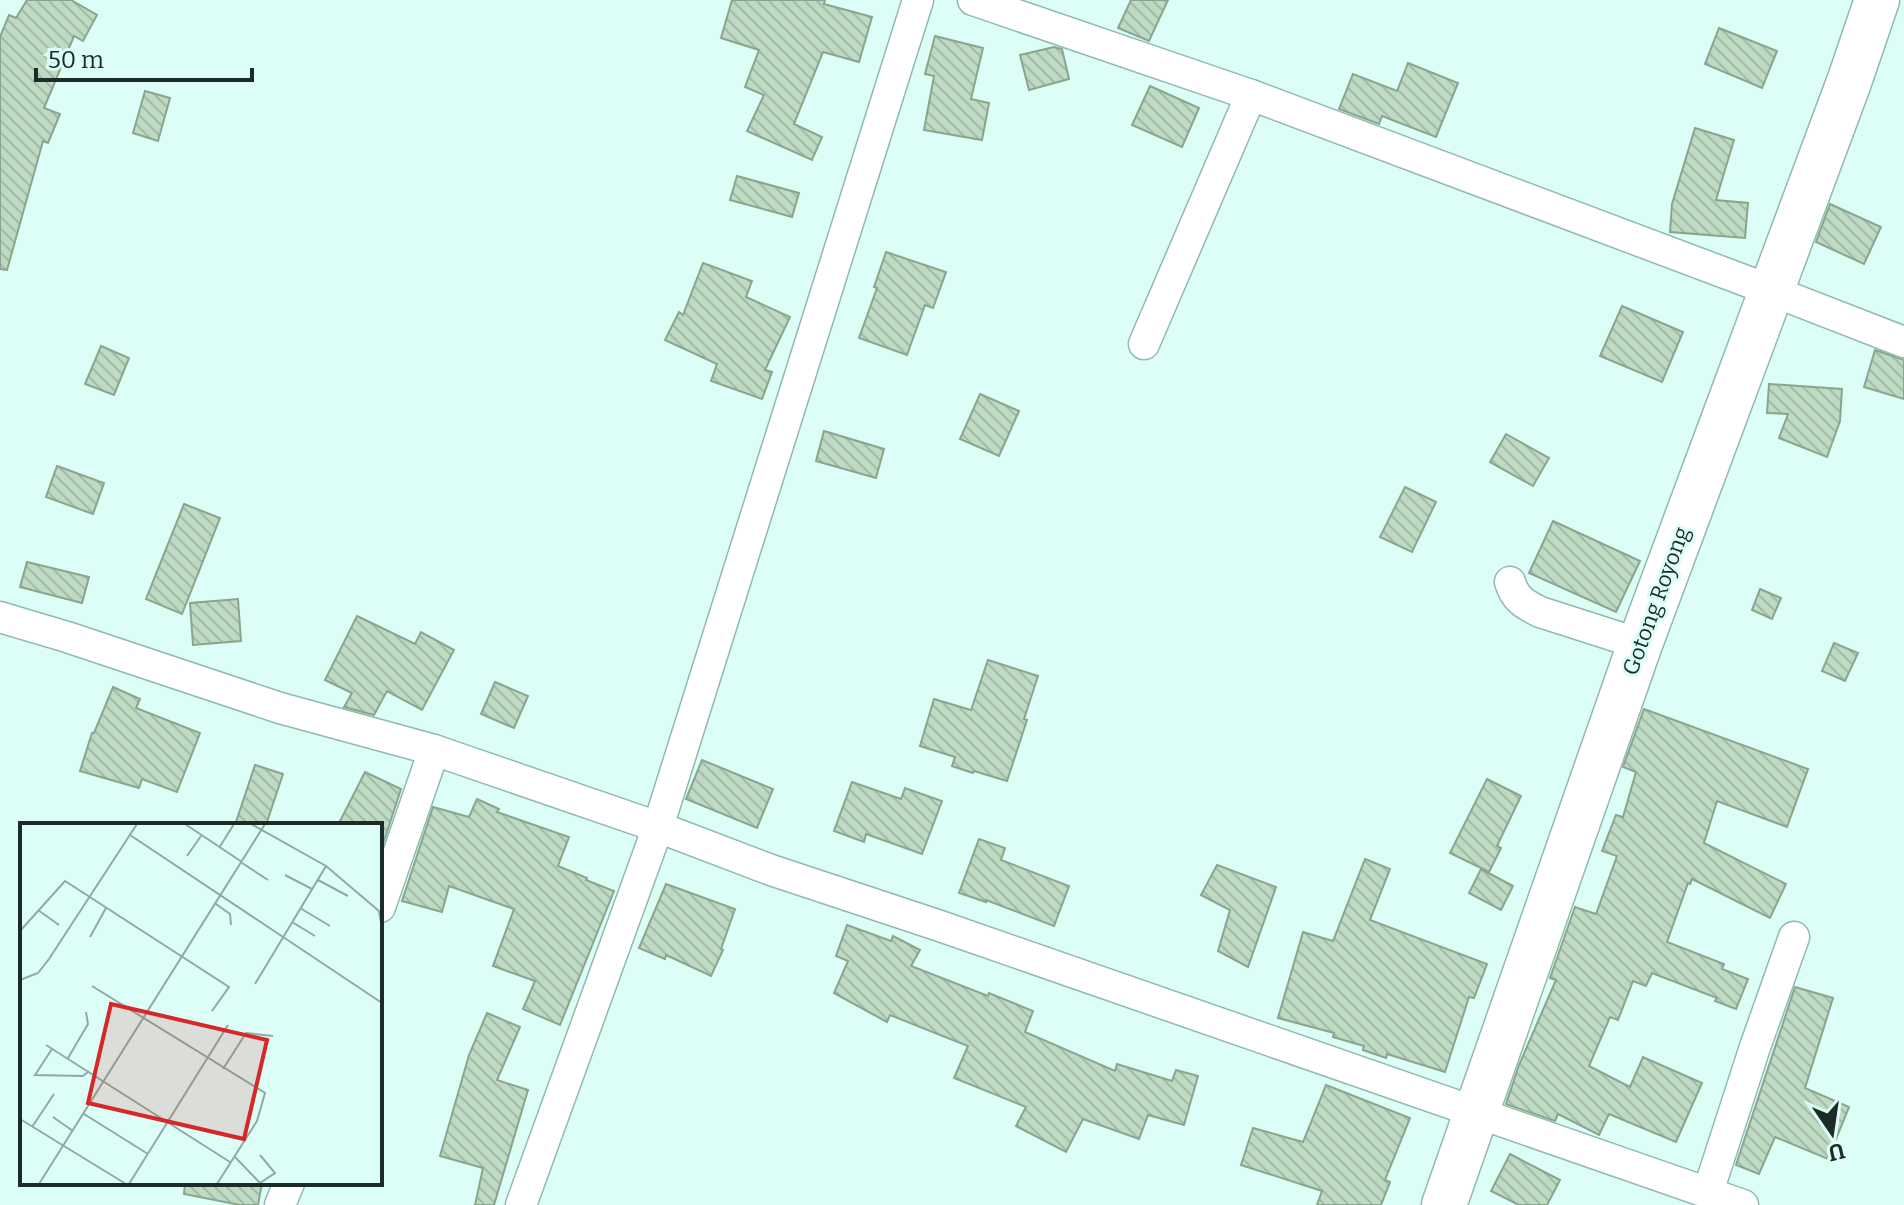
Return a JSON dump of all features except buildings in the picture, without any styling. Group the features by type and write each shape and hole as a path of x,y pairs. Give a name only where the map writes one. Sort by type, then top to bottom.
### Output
{"street":[{"path":"521,1205 658,827 918,0"},
{"path":"973,0 1251,95 1904,342"},
{"name":"Gotong Royong","path":"1444,1205 1640,644 1877,0"},
{"path":"1144,344 1251,95"},
{"path":"1510,582 1517,599 1540,612 1640,644"},
{"path":"0,617 280,708 434,750 658,827 771,870 1743,1205"},
{"path":"382,901 434,750"},
{"path":"1708,1192 1794,937"},
{"path":"280,1205 288,1185"}]}
